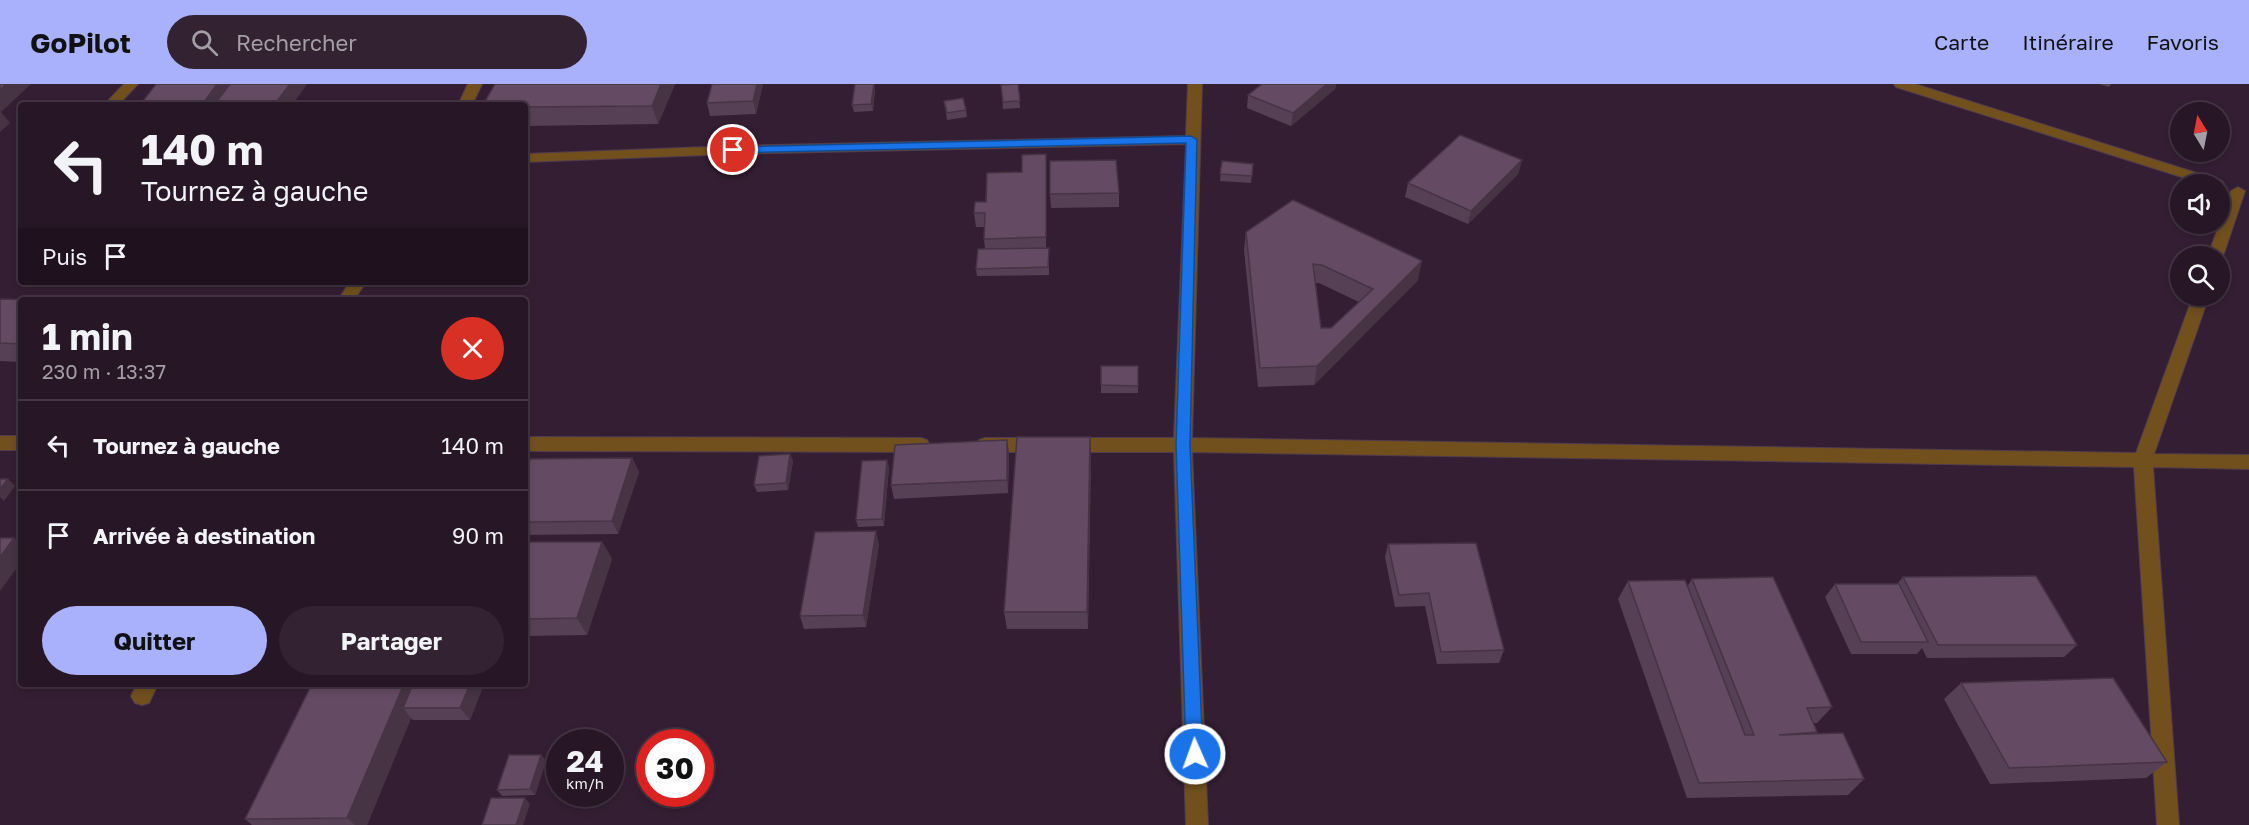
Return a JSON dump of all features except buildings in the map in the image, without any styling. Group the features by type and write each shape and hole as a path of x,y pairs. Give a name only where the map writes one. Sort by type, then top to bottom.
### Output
{"street":[{"path":"114,102 131,84"},
{"path":"466,102 475,84"},
{"path":"1195,84 1191,140 1183,445 1197,825"},
{"path":"1901,84 2184,174"},
{"path":"528,158 733,150 1191,140"},
{"path":"2219,246 2243,193"},
{"path":"2168,825 2143,460 2197,306"},
{"path":"0,443 18,444"},
{"path":"528,444 944,445"},
{"path":"968,445 1183,445 2249,462"}],"route":[{"path":"733,150 1191,140 1183,445 1195,754"}]}
